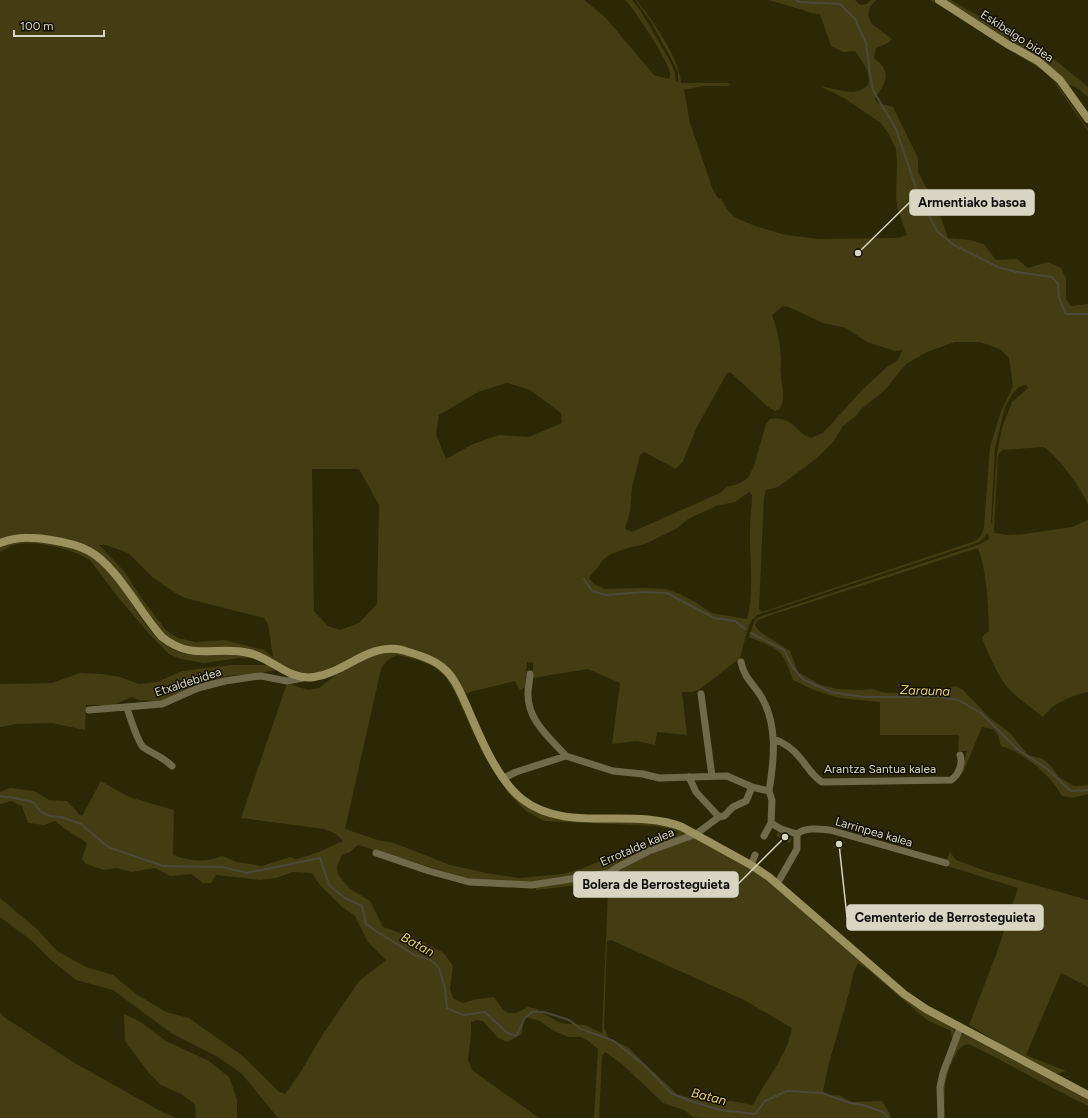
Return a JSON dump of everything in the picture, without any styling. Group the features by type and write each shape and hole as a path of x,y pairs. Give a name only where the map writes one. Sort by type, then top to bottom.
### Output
{"street":[{"name":"Eskibelgo bidea","path":"939,0 1007,44 1038,61 1060,80 1088,119"},
{"path":"0,543 14,538 29,537 60,542 89,551 103,561 111,570 156,631 169,643 180,648 191,651 227,650 248,652 257,655 288,673 304,678 330,673 367,654 382,649 402,650 434,662 446,670 458,686 485,748 504,778 522,799 540,810 552,814 577,817 654,819 672,823 696,834 751,865 777,884 904,994 926,1009 1088,1096"},
{"path":"741,662 742,670 762,699 770,719 774,739 770,791 772,800 771,823 764,836"},
{"path":"530,674 528,693 529,702 535,720 566,756 613,771 643,774 658,778 727,776 752,786 770,791"},
{"name":"Etxaldebidea","path":"89,710 162,704 198,688 225,681 261,676 287,681 304,678"},
{"path":"701,694 712,776"},
{"path":"127,707 142,746 166,760 172,766"},
{"name":"Arantza Santua kalea","path":"774,739 784,742 801,758 816,778 822,782 951,780 956,777 962,760 960,755"},
{"path":"504,778 516,772 566,756"},
{"path":"689,777 696,792 719,817"},
{"name":"Errotalde kalea","path":"376,853 429,871 469,882 532,885 609,873 649,851 696,834 719,817 724,816 733,807 746,801 752,786"},
{"path":"771,823 782,829 797,834 797,849 777,884"},
{"name":"Larrinpea kalea","path":"797,834 802,830 830,830 946,863"},
{"path":"751,865 755,855"},
{"path":"942,1118 940,1087 943,1074 960,1028"}],"shaded area":[{"path":"0,0 584,0 605,17 654,75 669,79 670,73 668,67 658,47 630,5 625,0 632,0 640,10 669,59 675,72 676,81 678,82 678,72 675,66 651,22 636,0 657,28 671,52 680,74 681,83 731,84 728,86 703,86 684,90 690,123 713,190 734,217 755,226 786,235 819,239 898,238 907,235 897,207 896,149 888,133 881,123 844,98 820,86 851,92 863,89 866,87 869,79 866,69 855,51 843,52 831,46 820,14 810,13 768,0 855,0 860,5 867,4 871,0 876,0 870,7 868,16 872,24 892,39 888,43 876,48 874,58 884,68 886,77 885,82 875,99 878,103 893,107 918,158 918,172 926,187 933,194 948,238 970,240 984,244 996,260 1017,259 1028,268 1048,262 1061,268 1066,278 1066,299 1071,306 1088,304 1088,505 1069,473 1049,451 1043,447 1002,450 998,455 994,529 995,533 1009,535 1024,534 1072,527 1088,520 1088,692 1063,700 1052,707 1043,717 1007,687 993,663 982,637 989,631 989,621 985,578 978,548 774,614 758,620 755,625 759,631 790,651 798,672 821,685 837,689 872,689 886,693 940,692 954,686 962,689 990,718 1010,733 1028,755 1043,759 1050,765 1059,777 1074,786 1088,785 1088,794 1072,798 1062,796 1051,780 1028,759 1010,749 1001,746 998,735 993,729 982,727 963,773 961,772 967,751 958,751 959,735 880,735 880,702 839,698 814,690 793,680 786,661 778,651 749,637 754,622 759,617 978,545 989,539 988,533 980,542 757,615 751,621 740,658 700,689 693,692 682,692 687,735 657,732 655,745 637,741 612,744 620,683 588,669 533,678 533,663 527,662 525,687 520,690 515,681 465,694 448,667 435,658 389,646 328,670 311,674 298,673 267,657 187,648 163,634 118,573 65,539 28,533 15,535 0,540","holes":["783,306 789,307 823,323 846,328 867,342 895,351 903,350 897,361 887,367 863,389 823,433 811,438 800,432 789,422 778,419 770,419 766,424 754,466 748,478 738,484 727,487 720,493 632,532 625,529 630,511 632,487 640,455 644,452 676,469 683,461 697,427 727,373 730,372 767,406 775,411 779,410 783,400 781,364 777,333 772,315","955,342 980,342 1000,349 1009,358 1013,386 1001,411 990,447 984,527 981,536 975,541 762,612 759,609 764,497 766,490 778,487 816,459 834,441 843,426 884,391 906,364 927,352","507,383 530,390 561,413 562,423 529,437 499,435 473,444 446,459 436,434 439,415 478,392","1026,385 1028,388 1012,402 1002,428 997,453 992,524 995,448 1005,407 1013,393 1019,387","312,469 359,469 379,505 377,604 359,623 340,630 328,626 314,611","749,492 752,495 750,529 751,597 747,619 711,613 697,603 680,594 666,589 605,589 594,584 589,578 604,559 611,554 645,544 676,529 688,519 716,506 735,502","99,545 106,545 128,553 152,577 185,598 264,618 268,624 273,657 264,650 224,640 196,642 178,638 166,630 140,596 125,572"]},
{"path":"930,0 934,0 1040,66 1057,84 1088,131 1054,82 1044,71"},
{"path":"940,0 951,0 1017,39 1048,54 1088,87 1088,97 1076,87 1068,85"},
{"path":"38,540 77,548 88,553 100,562 121,587 149,628 160,640 172,649 196,655 231,653 256,658 239,658 204,663 181,659 169,654 150,635 117,596 90,560 64,549 32,543 14,545 0,552 0,546 13,541"},
{"path":"391,651 409,654 435,665 447,675 454,685 485,751 533,810 649,821 673,826 688,834 607,871 533,883 469,879 358,845 350,852 342,855 337,866 338,874 349,888 370,901 383,927 412,937 444,953 453,966 450,989 453,998 463,1003 477,999 494,997 503,1010 508,1013 516,1013 528,1007 537,1009 559,1022 585,1025 602,1033 608,891 613,873 637,859 690,838 697,838 756,871 817,922 954,1028 955,1036 938,1097 952,1041 951,1031 927,1020 866,968 858,963 854,971 823,1091 829,1096 839,1095 852,1102 882,1101 891,1118 693,1117 684,1110 663,1103 622,1064 605,1052 602,1056 599,1118 594,1118 598,1049 581,1037 569,1037 552,1030 540,1021 526,1017 523,1022 522,1034 507,1042 498,1038 483,1021 477,1020 471,1022 468,1060 472,1070 539,1118 278,1118 242,1074 218,1057 171,1033 113,990 76,980 51,960 32,941 0,917 0,898 38,930 57,951 86,967 113,975 136,994 166,1012 189,1018 244,1057 278,1091 285,1094 359,981 386,960 368,942 355,916 341,906 320,885 312,873 293,872 276,878 260,880 216,875 211,883 203,883 191,874 170,876 155,868 132,872 116,868 104,870 86,864 82,859 87,843 55,821 44,825 28,823 22,806 11,801 0,804 0,792 10,788 34,791 49,800 67,801 82,816 101,781 129,797 174,810 173,855 185,859 209,860 222,856 237,862 262,866 290,857 297,859 319,852 343,841 336,834 324,829 241,818 287,683 308,690 319,688 342,670 380,653","holes":["398,655 433,666 446,677 482,752 508,793 526,811 544,821 655,826 678,832 676,836 563,874 519,878 450,865 394,843 378,840 345,829 381,669 388,660","611,940 744,1000 792,1028 781,1059 753,1105 731,1101 720,1102 702,1100 678,1095 628,1047 609,1039 604,1028 607,941"]},
{"path":"232,665 271,665 277,670 227,676 193,686 159,702 139,700 132,697 113,705 86,705 85,730 52,723 16,724 0,727 0,684 52,683 80,673 120,677 139,684 157,682 182,671"},
{"path":"779,831 792,839 790,843 776,836"},
{"path":"836,839 845,842 842,850 833,847"},
{"path":"950,852 956,860 986,871 1088,900 1088,987 1061,973 1026,1055 1066,1071 1057,1074 1002,1045 969,1025 997,952 1018,888 944,865"},
{"path":"606,876 604,882 536,890 535,888"},
{"path":"0,1012 4,1017 73,1062 162,1112 177,1118 0,1118"},
{"path":"124,1014 139,1021 166,1041 209,1061 229,1077 237,1099 237,1118 196,1118 195,1104 181,1094 161,1085 149,1073 125,1041"},
{"path":"964,1034 1088,1099 1088,1106 969,1044 964,1045 958,1050 950,1066 945,1085 944,1118 942,1086 960,1035"}],"waterway":[{"path":"796,0 800,2 840,4 855,19 866,43 873,90 896,129 918,194 937,231 954,245 998,267 1016,272 1052,277 1058,284 1059,298 1066,314 1088,314"},
{"name":"Zarauna","path":"584,579 592,591 606,595 643,592 667,593 714,618 735,621 745,629"},
{"name":"Zarauna","path":"751,633 784,650 793,668 804,680 831,692 863,697 939,697 958,700 981,713 1016,748 1047,769 1071,791 1088,790"},
{"name":"Batan","path":"0,796 33,802 41,812 50,816 61,817 81,824 108,847 163,866 223,867 247,873 320,858 329,885 345,898 362,906 366,924 416,956 431,960 439,968 445,988 447,1008 463,1015 485,1012 506,1032 516,1036 525,1018 532,1012 544,1012 569,1020 581,1029 614,1041 644,1065 671,1093 690,1101 721,1110 755,1114 765,1101 787,1091 822,1093 850,1103 863,1105 883,1112 888,1118"}],"place":[{"name":"Armentiako basoa","path":"858,253"},
{"name":"Bolera de Berrosteguieta","path":"785,837"},
{"name":"Cementerio de Berrosteguieta","path":"839,844"}]}
